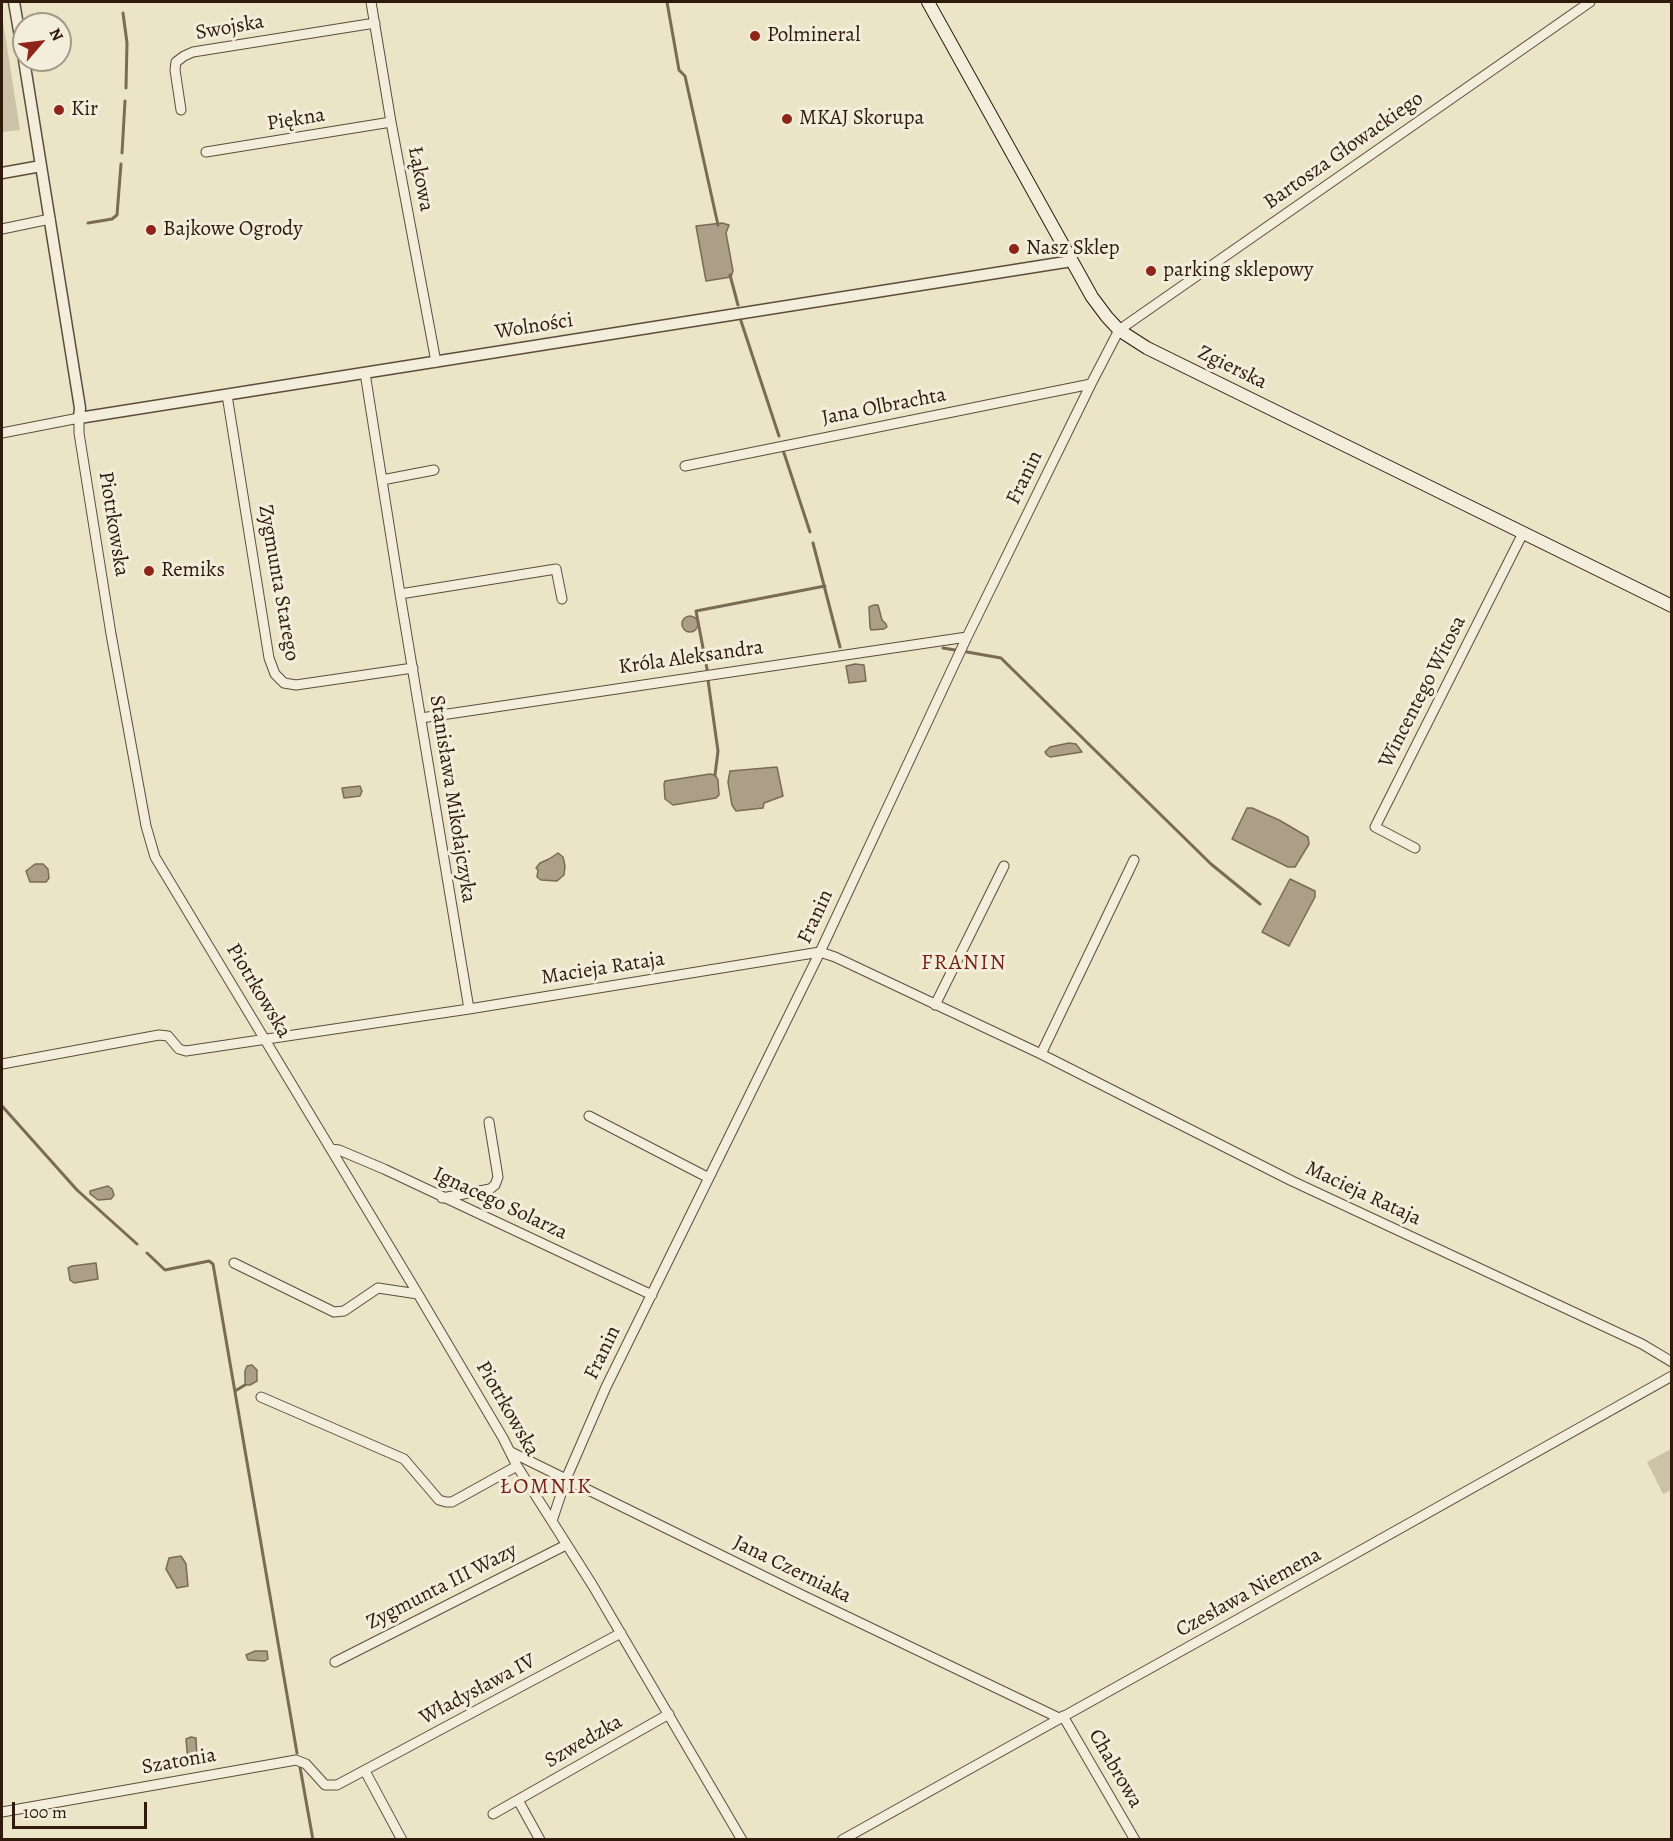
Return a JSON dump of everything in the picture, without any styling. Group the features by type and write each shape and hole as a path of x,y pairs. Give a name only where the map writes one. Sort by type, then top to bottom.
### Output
{"main road":[{"name":"Zgierska","path":"928,2 1097,304 1119,330 1147,348 1671,606"}],"street":[{"name":"Łąkowa","path":"371,2 436,362"},
{"name":"Bartosza Głowackiego","path":"1119,330 1590,2"},
{"name":"Swojska","path":"181,110 175,70 176,62 183,56 193,52 375,22"},
{"name":"Piotrkowska","path":"26,72 80,408 79,433 106,605 152,849 166,876 418,1294 517,1466 621,1633 742,1839"},
{"name":"Piękna","path":"206,152 391,122"},
{"path":"2,172 41,166"},
{"path":"2,229 50,219"},
{"name":"Wolności","path":"2,434 79,418 227,394 1072,261"},
{"name":"Franin","path":"552,1521 566,1479 606,1388 820,952 967,637 1119,330"},
{"name":"Stanisława Mikołajczyka","path":"365,373 469,1009"},
{"name":"Jana Olbrachta","path":"685,466 1091,384"},
{"name":"Zygmunta Starego","path":"227,394 269,658 275,674 284,683 296,685 412,668"},
{"path":"382,480 434,470"},
{"name":"Wincentego Witosa","path":"1415,848 1375,827 1523,533"},
{"path":"400,594 556,568 562,599"},
{"name":"Króla Aleksandra","path":"421,718 967,637"},
{"path":"1041,1054 1134,860"},
{"path":"935,1005 1004,866"},
{"name":"Macieja Rataja","path":"2,1064 159,1035 168,1036 179,1049 186,1051 469,1009 820,952 1041,1054 1292,1181 1642,1344 1671,1362"},
{"path":"590,1116 709,1178"},
{"path":"442,1198 490,1189 495,1185 498,1177 489,1122"},
{"name":"Ignacego Solarza","path":"331,1149 339,1150 384,1169 652,1295"},
{"path":"234,1263 334,1312 344,1311 378,1288 418,1294"},
{"name":"Czesława Niemena","path":"842,1839 1671,1376"},
{"path":"261,1397 404,1459 439,1500 446,1502 452,1502 517,1466"},
{"name":"Jana Czerniaka","path":"511,1452 802,1595 1061,1717"},
{"name":"Zygmunta III Wazy","path":"334,1662 566,1545"},
{"name":"Władysława IV","path":"352,1778 621,1633"},
{"name":"Szwedzka","path":"493,1814 669,1714"},
{"name":"Chabrowa","path":"1061,1717 1134,1839"},
{"name":"Szatonia","path":"2,1812 296,1760 306,1764 325,1785 337,1785 352,1778"},
{"path":"365,1771 402,1839"},
{"path":"518,1800 540,1839"}],"shaded area":[{"path":"2,15 20,130 2,132"},
{"path":"722,223 729,225 726,233 733,271 731,277 706,281 696,226"},
{"path":"878,605 882,620 886,624 887,627 884,629 871,630 869,607"},
{"path":"690,616 698,624 690,632 682,624"},
{"path":"864,665 866,681 849,683 846,666"},
{"path":"1076,744 1082,752 1050,757 1045,752 1050,747"},
{"path":"777,767 783,796 764,803 763,808 736,811 732,805 728,782 730,771"},
{"path":"715,775 718,780 719,795 716,798 673,805 665,799 665,781"},
{"path":"360,786 362,791 360,796 344,798 342,788"},
{"path":"1247,808 1279,820 1308,837 1309,844 1295,867 1288,867 1232,839"},
{"path":"558,853 563,857 564,875 557,881 541,880 537,877 536,868 540,863"},
{"path":"35,864 43,864 48,869 49,878 46,882 30,882 26,871"},
{"path":"1290,879 1315,891 1315,897 1289,946 1262,932"},
{"path":"108,1186 114,1195 111,1199 98,1200 90,1194 90,1191"},
{"path":"96,1263 98,1279 74,1283 70,1280 68,1268"},
{"path":"252,1365 257,1370 257,1381 245,1385 245,1371 247,1366"},
{"path":"1671,1449 1671,1490 1663,1494 1647,1462"},
{"path":"181,1556 186,1564 188,1586 177,1588 166,1569 169,1558"},
{"path":"255,1651 267,1651 268,1659 265,1661 248,1660 246,1655"},
{"path":"196,1738 197,1761 188,1761 186,1739"}],"waterway":[{"path":"667,2 679,70 685,76 718,225"},
{"path":"123,13 127,43 126,88"},
{"path":"122,153 125,101"},
{"path":"88,223 112,219 117,215 121,164"},
{"path":"730,275 738,305"},
{"path":"741,321 779,436"},
{"path":"783,450 810,532"},
{"path":"813,543 840,647"},
{"path":"707,669 696,611 825,586"},
{"path":"943,648 955,650"},
{"path":"967,652 1001,658 1211,864 1260,904"},
{"path":"708,680 718,751 715,775"},
{"path":"2,1106 77,1190 137,1244"},
{"path":"147,1253 165,1270 209,1261 213,1264 297,1753"},
{"path":"235,1391 245,1385"},
{"path":"300,1767 313,1840"}],"place":[{"name":"Polmineral","path":"755,36"},
{"name":"Kir","path":"59,110"},
{"name":"MKAJ Skorupa","path":"787,119"},
{"name":"Bajkowe Ogrody","path":"151,230"},
{"name":"Nasz Sklep","path":"1014,249"},
{"name":"parking sklepowy","path":"1151,271"},
{"name":"Remiks","path":"149,571"}],"district":[{"name":"FRANIN","path":"964,964"},
{"name":"ŁOMNIK","path":"546,1488"}]}
